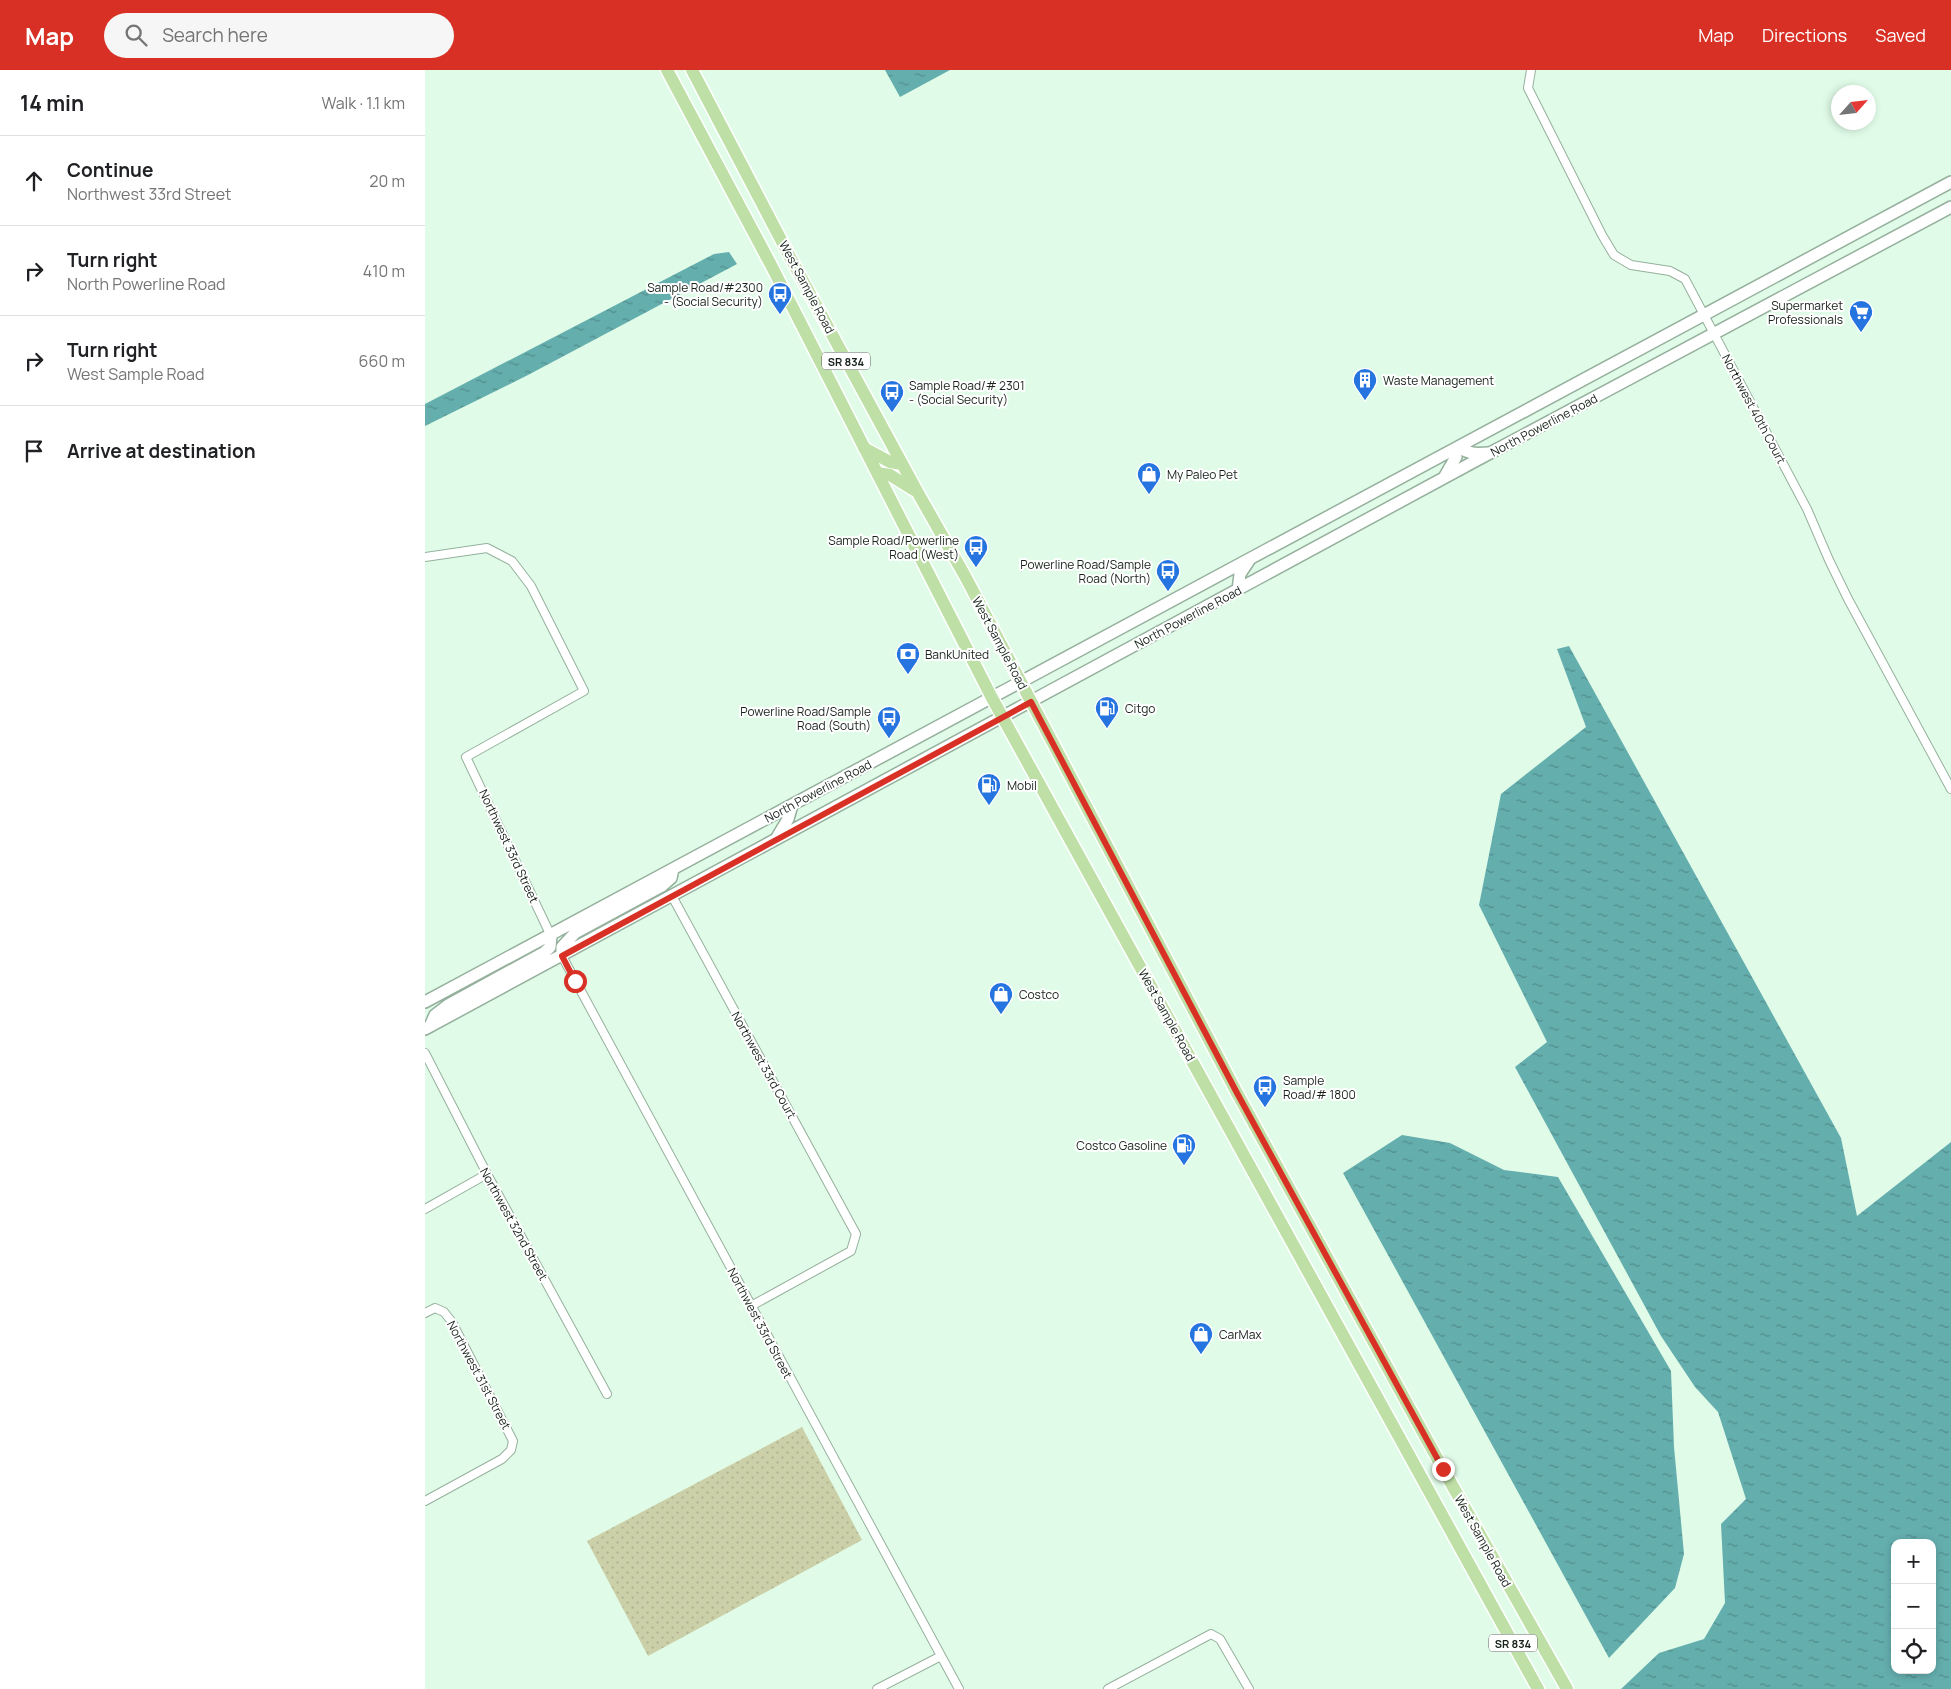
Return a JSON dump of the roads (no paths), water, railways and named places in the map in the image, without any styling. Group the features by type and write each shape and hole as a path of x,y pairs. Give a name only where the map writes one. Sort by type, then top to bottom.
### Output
{"main road":[{"name":"West Sample Road","path":"667,70 771,265 992,698 1538,1689"},
{"name":"West Sample Road","path":"692,70 902,464 965,576 1237,1093 1443,1469 1567,1689"},
{"name":"North Powerline Road","path":"425,1002 551,936 1951,182"},
{"name":"North Powerline Road","path":"428,1028 1491,453 1951,207"},
{"path":"864,448 890,462 902,464"},
{"path":"1443,479 1454,463 1457,448 1472,453 1491,453"},
{"path":"877,473 891,476 918,493"},
{"path":"1238,590 1241,574 1251,558"},
{"path":"776,840 788,819 792,805"},
{"path":"562,956 562,947 575,933 655,891 671,878 673,869"},
{"path":"428,1028 435,1015 444,1008 545,952 550,947 551,936"}],"street":[{"name":"Northwest 40th Court","path":"1531,70 1529,88 1602,235 1614,255 1631,266 1670,271 1685,279 1807,509 1848,598 1951,789"},
{"name":"Northwest 33rd Street","path":"425,558 487,548 513,561 531,586 584,691 466,757 551,936"},
{"name":"Northwest 33rd Court","path":"672,896 856,1234 851,1251 751,1306"},
{"name":"Northwest 33rd Street","path":"562,956 959,1689"},
{"name":"Northwest 32nd Street","path":"425,1054 487,1174 607,1394"},
{"path":"425,1209 487,1174"},
{"name":"Northwest 31st Street","path":"425,1313 435,1308 445,1312 452,1322 513,1440 511,1450 502,1460 425,1501"},
{"path":"1108,1689 1211,1634 1220,1639 1249,1689"},
{"path":"877,1689 941,1656"}],"water":[{"path":"885,70 950,70 900,97"},
{"path":"729,252 737,264 528,375 425,426 425,404 714,254"},
{"path":"1569,646 1841,1138 1857,1216 1951,1142 1951,1689 1621,1689 1659,1653 1704,1639 1725,1603 1721,1524 1746,1499 1718,1412 1695,1387 1661,1336 1515,1067 1547,1042 1479,905 1501,794 1586,727 1557,649"},
{"path":"1402,1135 1450,1143 1504,1170 1558,1177 1671,1371 1674,1447 1684,1554 1675,1588 1609,1658 1343,1173"}],"place":[{"name":"Sample Road/#2300 - (Social Security)","path":"780,315"},
{"name":"Supermarket Professionals","path":"1861,333"},
{"name":"Waste Management","path":"1365,401"},
{"name":"Sample Road/# 2301 - (Social Security)","path":"892,413"},
{"name":"My Paleo Pet","path":"1149,495"},
{"name":"Sample Road/Powerline Road (West)","path":"976,568"},
{"name":"Powerline Road/Sample Road (North)","path":"1168,592"},
{"name":"BankUnited","path":"908,675"},
{"name":"Citgo","path":"1107,729"},
{"name":"Powerline Road/Sample Road (South)","path":"889,739"},
{"name":"Mobil","path":"989,806"},
{"name":"Costco","path":"1001,1015"},
{"name":"Sample Road/# 1800","path":"1265,1108"},
{"name":"Costco Gasoline","path":"1184,1166"},
{"name":"CarMax","path":"1201,1355"}]}
